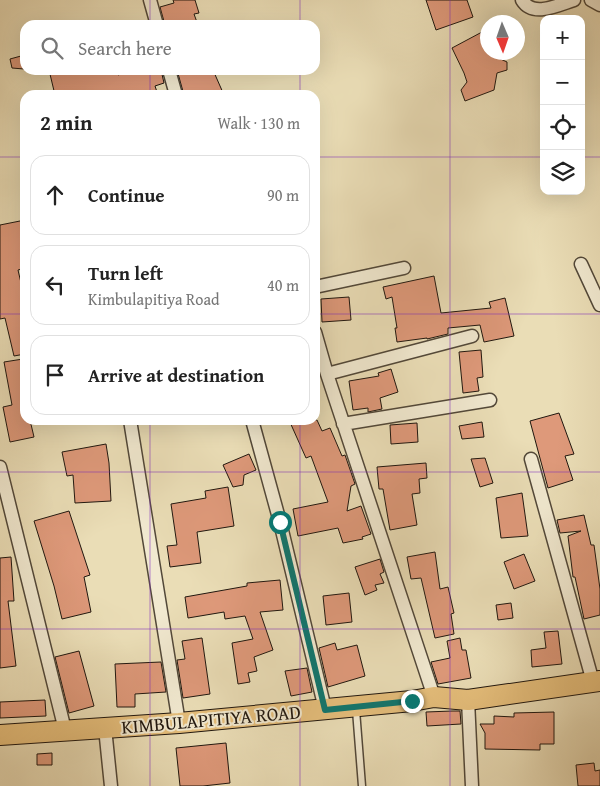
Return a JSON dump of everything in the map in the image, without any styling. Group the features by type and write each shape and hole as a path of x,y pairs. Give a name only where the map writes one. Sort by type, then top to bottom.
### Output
{"main road":[{"name":"KIMBULAPITIYA ROAD","path":"0,735 179,723 325,710 434,697 468,700 596,682"}],"street":[{"path":"150,0 156,20"},
{"path":"522,0 531,9 547,9 574,0"},
{"path":"591,0 600,6"},
{"path":"170,75 175,90"},
{"path":"582,264 600,305"},
{"path":"320,286 404,268"},
{"path":"327,374 472,336"},
{"path":"320,350 434,697"},
{"path":"344,424 490,400"},
{"path":"131,425 179,723"},
{"path":"253,425 280,522 325,710"},
{"path":"531,459 596,682"},
{"path":"0,466 65,730"},
{"path":"468,700 472,786"},
{"path":"105,728 111,786"}],"lane":[{"path":"355,706 362,786"}],"building":[{"path":"173,0 195,0 199,13 194,14 196,20 164,20 160,7 174,3"},
{"path":"426,0 467,0 473,17 436,30"},
{"path":"480,33 480,60 503,60 507,62 507,70 497,73 494,90 465,101 461,90 467,82 452,48"},
{"path":"20,56 20,69 12,68 10,59"},
{"path":"50,75 162,75 164,83 155,86 156,90 54,90"},
{"path":"178,75 215,75 222,90 183,90"},
{"path":"20,221 20,269 18,270 20,279 20,355 14,356 5,318 0,319 0,225"},
{"path":"434,276 441,313 491,308 489,302 505,298 514,336 484,342 480,325 448,328 448,334 427,339 397,342 395,328 397,328 392,297 386,299 383,287"},
{"path":"349,297 351,320 322,322 321,299"},
{"path":"481,350 483,377 477,378 479,391 463,393 459,352"},
{"path":"20,359 20,425 31,425 34,437 10,442 3,407 12,405 4,362"},
{"path":"391,369 398,392 380,398 382,409 368,412 368,408 353,410 349,381 379,376 378,373"},
{"path":"559,413 574,454 565,456 573,480 548,488 530,421"},
{"path":"482,422 484,437 462,439 459,426"},
{"path":"417,423 418,442 391,444 390,425"},
{"path":"291,425 319,425 322,431 330,428 342,456 345,455 355,484 351,486 347,511 361,506 371,534 362,537 363,539 343,543 338,528 298,536 293,509 328,502 311,456 306,458"},
{"path":"106,444 111,501 75,503 73,475 67,476 62,452"},
{"path":"249,454 256,470 244,475 243,485 233,487 223,465"},
{"path":"485,458 493,483 480,487 471,459"},
{"path":"426,463 427,478 419,479 420,493 412,494 417,525 390,530 383,489 379,489 377,467"},
{"path":"228,487 234,526 197,532 201,563 170,567 167,546 177,545 171,504 206,498 205,491"},
{"path":"522,493 528,536 501,538 496,498"},
{"path":"69,511 90,575 84,577 91,612 62,619 34,521"},
{"path":"584,515 591,545 594,545 600,589 600,615 584,619 575,577 573,577 568,536 581,531 560,533 557,520"},
{"path":"435,552 440,589 448,587 454,613 451,614 454,634 435,638 421,578 411,579 407,557"},
{"path":"524,554 535,581 514,589 504,562"},
{"path":"11,557 14,601 8,601 16,666 0,668 0,558"},
{"path":"380,559 384,572 380,574 384,583 375,585 377,590 365,595 355,567"},
{"path":"280,580 283,610 260,612 273,650 254,657 257,671 248,673 250,682 238,684 232,643 253,639 245,616 225,619 224,612 188,618 185,597 247,586 247,583"},
{"path":"349,593 352,622 326,625 323,596"},
{"path":"511,603 513,618 498,620 496,605"},
{"path":"558,631 562,664 532,667 531,650 546,648 544,632"},
{"path":"202,638 210,694 183,698 177,660 185,659 182,641"},
{"path":"460,638 462,650 466,650 471,678 438,684 431,662 450,658 447,641"},
{"path":"335,643 337,650 357,645 365,676 328,687 319,648"},
{"path":"79,651 94,706 69,713 55,657"},
{"path":"161,662 166,692 135,694 135,707 117,707 115,664"},
{"path":"307,668 312,692 291,696 285,671"},
{"path":"45,700 46,716 0,718 0,702"},
{"path":"460,711 461,724 427,726 426,712"},
{"path":"554,712 554,744 540,744 540,750 485,749 485,733 480,724 494,724 494,716 514,717 514,713"},
{"path":"226,743 230,783 180,786 176,748"},
{"path":"52,753 52,765 37,765 37,754"},
{"path":"594,763 595,771 600,770 600,786 578,786 576,765"}],"route":[{"path":"280,522 325,710 412,701"}]}
